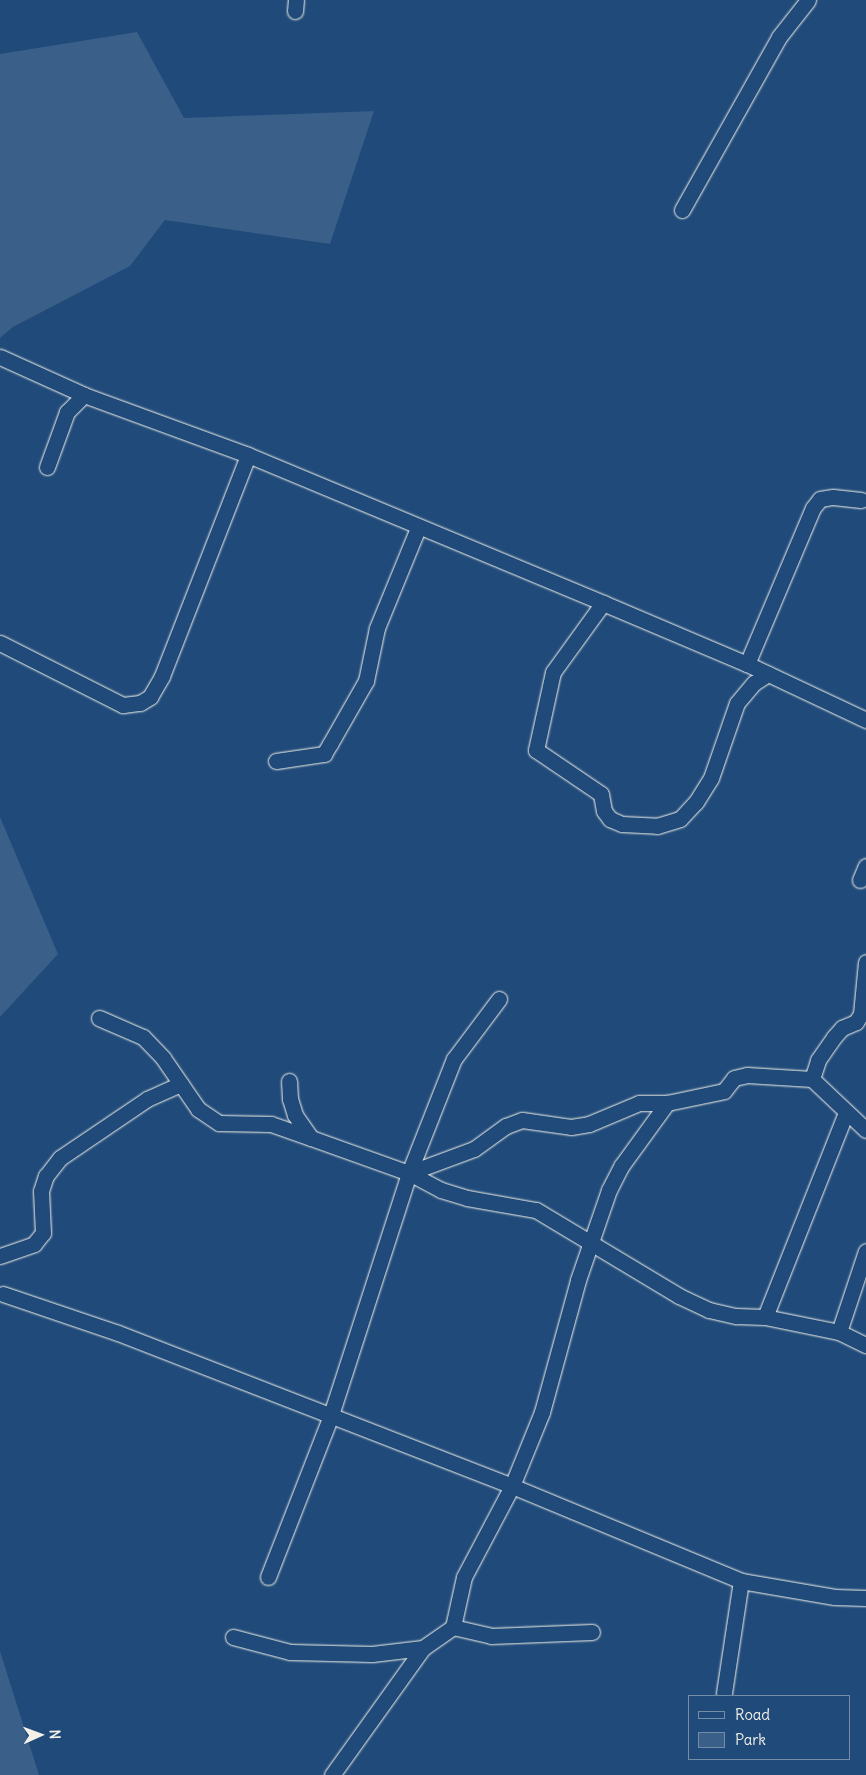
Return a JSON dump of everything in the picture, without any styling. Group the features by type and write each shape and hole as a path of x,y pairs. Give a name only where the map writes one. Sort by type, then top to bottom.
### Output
{"street":[{"path":"682,210 779,37 808,0"},
{"path":"0,357 84,395 248,455 418,528 603,603 747,664 866,720"},
{"path":"47,468 67,412 84,395"},
{"path":"0,643 123,705 140,703 150,697 162,676 248,455"},
{"path":"747,664 813,508 820,499 833,497 862,500"},
{"path":"276,761 324,754 366,681 377,628 418,528"},
{"path":"603,603 553,672 536,750 601,794 604,811 610,818 622,824 657,826 680,819 685,814 711,778 737,704 750,687 768,674"},
{"path":"812,1079 818,1060 830,1043 861,1014 866,962"},
{"path":"268,1577 330,1418 409,1173 454,1059 499,999"},
{"path":"99,1018 143,1037 163,1058 198,1109 219,1124 270,1124 409,1173 441,1190 467,1198 536,1210 679,1296 709,1310 736,1316 765,1316 839,1332 866,1345"},
{"path":"409,1173 474,1149 506,1126 522,1120 571,1126 589,1124 639,1103 667,1103 724,1091 734,1078 747,1075 812,1079 866,1130"},
{"path":"289,1081 290,1099 295,1115 311,1138"},
{"path":"0,1256 34,1244 43,1232 41,1191 46,1176 60,1158 147,1099 181,1084"},
{"path":"332,1775 409,1672 423,1648 453,1627 464,1577 512,1486 542,1412 590,1242 609,1190 622,1165 667,1103"},
{"path":"765,1316 846,1112"},
{"path":"839,1332 866,1251"},
{"path":"3,1294 118,1333 330,1418 512,1486 741,1581 835,1597 866,1598"},
{"path":"724,1693 741,1581"},
{"path":"453,1627 491,1636 592,1632"},
{"path":"233,1637 290,1652 372,1654 423,1648"}],"green space":[{"path":"137,32 184,118 374,111 330,244 165,220 130,266 13,327 0,338 0,54"},
{"path":"0,817 58,954 0,1017"},
{"path":"0,1651 39,1775 0,1775"}]}
